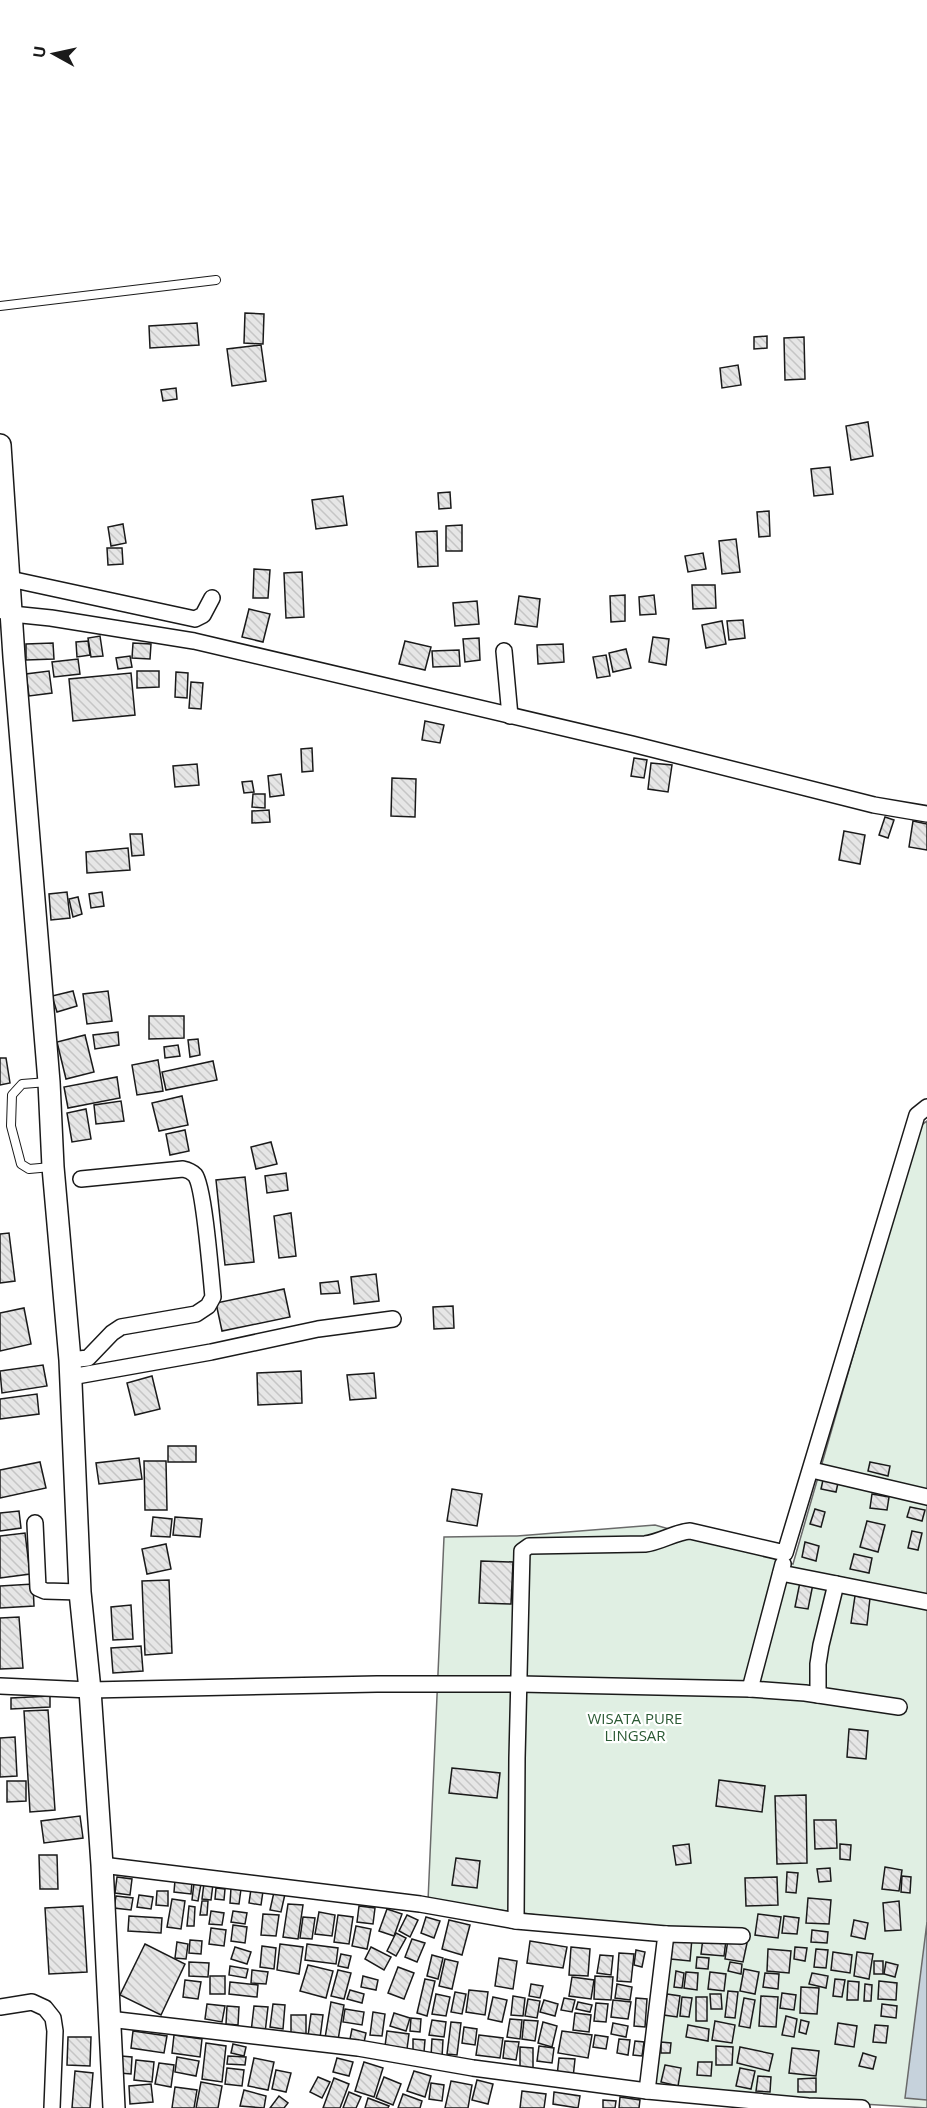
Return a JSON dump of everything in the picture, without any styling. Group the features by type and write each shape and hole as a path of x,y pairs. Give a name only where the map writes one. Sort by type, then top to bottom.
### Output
{"street":[{"path":"0,445 10,579 6,612 49,1082 53,1167 71,1368 80,1592 90,1690 102,1865 114,2108"},
{"path":"10,579 195,619 203,615 212,598"},
{"path":"6,612 194,641 632,744 874,805 927,814"},
{"path":"504,651 510,716"},
{"path":"750,1689 786,1553 916,1115 927,1107"},
{"path":"71,1368 88,1358 121,1327 196,1314 208,1306 213,1297 203,1203 197,1177 189,1170 183,1169 81,1179"},
{"path":"71,1368 211,1352 318,1329 393,1319"},
{"path":"812,1470 927,1497"},
{"path":"34,1523 38,1588 45,1591 80,1592"},
{"path":"516,1922 522,1551 529,1546 645,1544 690,1531 786,1553"},
{"path":"781,1573 927,1602"},
{"path":"818,1695 818,1664 821,1645 836,1584"},
{"path":"0,1686 90,1690 377,1684 520,1684 750,1689 818,1695 899,1707"},
{"path":"102,1865 420,1904 516,1922 666,1934 742,1936"},
{"path":"647,2091 666,1934"},
{"path":"0,2007 32,2002 45,2008 53,2018 55,2031 52,2108"},
{"path":"109,2019 358,2048 474,2068 647,2091 808,2107 862,2108"}],"lane":[{"path":"0,306 216,280"},
{"path":"49,1082 22,1083 17,1088 12,1095 11,1126 21,1164 28,1169 53,1167"},
{"path":"0,1128 11,1126"}],"green space":[{"name":"WISATA PURE LINGSAR","path":"927,1121 927,2108 654,2091 662,1931 428,1901 444,1537 517,1536 655,1525 793,1564 919,1127"}],"shaded area":[{"path":"927,1922 927,2100 905,2098"}],"building":[{"path":"245,313 264,314 263,344 244,343"},
{"path":"197,323 199,345 150,348 149,326"},
{"path":"767,336 767,348 754,349 754,337"},
{"path":"804,337 805,379 785,380 784,338"},
{"path":"261,345 266,381 232,386 227,349"},
{"path":"738,365 741,385 722,388 720,368"},
{"path":"176,388 177,399 163,401 161,390"},
{"path":"868,422 873,456 851,460 846,426"},
{"path":"830,467 833,494 814,496 811,469"},
{"path":"450,492 451,508 439,509 438,493"},
{"path":"343,496 347,525 316,529 312,500"},
{"path":"769,511 770,536 759,537 757,512"},
{"path":"123,524 126,543 111,546 108,527"},
{"path":"462,525 462,551 446,551 446,526"},
{"path":"437,531 438,566 418,567 416,532"},
{"path":"736,539 740,572 722,574 719,541"},
{"path":"107,548 122,548 123,564 108,565"},
{"path":"703,553 706,569 688,572 685,556"},
{"path":"254,569 270,570 268,598 253,598"},
{"path":"302,572 304,617 286,618 284,573"},
{"path":"692,585 715,585 716,608 693,609"},
{"path":"625,595 625,621 611,622 610,596"},
{"path":"654,595 656,614 640,615 639,597"},
{"path":"519,596 540,599 537,627 515,624"},
{"path":"477,601 479,624 455,626 453,603"},
{"path":"249,609 270,614 263,642 242,637"},
{"path":"743,620 745,638 729,640 727,621"},
{"path":"722,621 726,644 706,648 702,625"},
{"path":"100,636 103,656 91,657 88,638"},
{"path":"653,637 669,639 666,665 649,662"},
{"path":"479,638 480,660 465,662 463,639"},
{"path":"88,641 90,655 77,657 76,642"},
{"path":"405,641 431,647 425,670 399,664"},
{"path":"53,643 54,659 26,660 26,644"},
{"path":"133,643 151,644 150,659 132,658"},
{"path":"563,644 564,662 538,664 537,645"},
{"path":"626,649 631,668 613,672 609,653"},
{"path":"459,650 460,666 433,667 432,651"},
{"path":"606,655 610,676 597,678 593,657"},
{"path":"130,656 132,667 118,669 116,658"},
{"path":"78,659 80,674 54,677 52,662"},
{"path":"49,671 52,693 29,696 26,674"},
{"path":"137,671 159,671 159,687 137,688"},
{"path":"176,672 188,673 187,698 175,697"},
{"path":"131,673 135,715 73,721 69,679"},
{"path":"191,682 203,683 201,709 189,708"},
{"path":"425,721 444,725 440,743 422,740"},
{"path":"312,748 313,771 302,772 301,749"},
{"path":"634,758 647,760 644,778 631,776"},
{"path":"651,763 672,765 668,792 648,789"},
{"path":"197,764 199,785 175,787 173,766"},
{"path":"281,774 284,795 270,797 268,776"},
{"path":"392,778 416,779 415,817 391,816"},
{"path":"252,781 254,792 244,793 242,782"},
{"path":"253,794 265,794 265,808 252,807"},
{"path":"269,810 270,822 252,823 252,811"},
{"path":"885,817 894,820 888,838 879,835"},
{"path":"913,821 927,824 927,850 909,847"},
{"path":"844,831 865,835 860,864 839,860"},
{"path":"130,834 142,834 144,855 132,856"},
{"path":"128,848 130,870 87,873 86,852"},
{"path":"67,892 70,918 51,920 49,894"},
{"path":"102,892 104,906 91,908 89,894"},
{"path":"78,897 82,914 73,917 69,899"},
{"path":"73,991 77,1006 57,1012 52,996"},
{"path":"108,991 112,1021 87,1024 83,994"},
{"path":"149,1016 184,1016 184,1038 149,1039"},
{"path":"118,1032 119,1045 95,1049 93,1035"},
{"path":"85,1035 94,1072 66,1079 57,1042"},
{"path":"198,1039 200,1055 190,1057 188,1040"},
{"path":"178,1045 180,1056 165,1058 164,1047"},
{"path":"0,1058 6,1058 10,1083 0,1085"},
{"path":"158,1060 163,1091 137,1095 132,1065"},
{"path":"213,1061 217,1080 166,1090 162,1072"},
{"path":"117,1077 120,1098 68,1108 64,1087"},
{"path":"182,1096 188,1125 159,1131 152,1103"},
{"path":"121,1101 124,1121 96,1124 94,1105"},
{"path":"86,1109 91,1139 72,1142 67,1113"},
{"path":"185,1130 189,1151 170,1155 166,1134"},
{"path":"271,1142 277,1164 256,1169 251,1147"},
{"path":"286,1173 288,1190 267,1193 265,1176"},
{"path":"245,1177 254,1262 225,1265 216,1180"},
{"path":"291,1213 296,1256 279,1258 274,1216"},
{"path":"9,1233 15,1281 0,1283 0,1234"},
{"path":"376,1274 379,1301 354,1304 351,1277"},
{"path":"338,1281 340,1293 321,1294 320,1283"},
{"path":"284,1289 290,1317 222,1331 216,1303"},
{"path":"453,1306 454,1328 434,1329 433,1307"},
{"path":"24,1308 31,1344 0,1351 0,1313"},
{"path":"43,1365 47,1386 2,1393 0,1371"},
{"path":"301,1371 302,1403 258,1405 257,1373"},
{"path":"374,1373 376,1398 350,1400 347,1375"},
{"path":"152,1376 160,1409 135,1415 127,1383"},
{"path":"37,1394 39,1414 0,1419 0,1399"},
{"path":"168,1446 196,1446 196,1462 168,1462"},
{"path":"139,1458 142,1479 99,1484 96,1463"},
{"path":"144,1461 166,1461 167,1510 145,1510"},
{"path":"40,1462 46,1488 0,1498 0,1470"},
{"path":"870,1462 890,1466 888,1476 868,1471"},
{"path":"823,1480 838,1483 836,1492 821,1489"},
{"path":"452,1489 482,1494 477,1526 447,1521"},
{"path":"872,1494 889,1497 887,1510 870,1508"},
{"path":"910,1507 925,1510 922,1521 907,1517"},
{"path":"815,1509 825,1512 821,1527 810,1524"},
{"path":"19,1511 21,1528 0,1531 0,1513"},
{"path":"153,1517 172,1519 170,1537 151,1536"},
{"path":"175,1517 202,1519 200,1537 173,1535"},
{"path":"867,1521 885,1525 878,1552 860,1547"},
{"path":"912,1531 922,1533 918,1550 908,1548"},
{"path":"25,1533 30,1574 0,1578 0,1536"},
{"path":"805,1542 819,1546 816,1561 802,1557"},
{"path":"166,1544 171,1569 147,1574 142,1549"},
{"path":"854,1554 872,1558 869,1573 850,1569"},
{"path":"481,1561 513,1562 511,1604 479,1603"},
{"path":"169,1580 172,1653 145,1655 142,1581"},
{"path":"800,1582 813,1584 808,1609 795,1607"},
{"path":"33,1584 34,1606 0,1608 0,1586"},
{"path":"855,1596 870,1598 867,1625 851,1623"},
{"path":"131,1605 133,1639 113,1640 111,1607"},
{"path":"19,1617 23,1668 0,1669 0,1618"},
{"path":"141,1646 143,1671 113,1673 111,1648"},
{"path":"50,1696 50,1707 11,1709 11,1698"},
{"path":"48,1710 55,1810 30,1812 24,1711"},
{"path":"849,1729 868,1731 866,1759 847,1757"},
{"path":"15,1737 17,1776 0,1777 0,1738"},
{"path":"452,1768 500,1773 497,1798 449,1793"},
{"path":"719,1780 765,1786 762,1812 716,1806"},
{"path":"7,1781 26,1781 26,1801 7,1802"},
{"path":"806,1795 807,1863 777,1864 775,1796"},
{"path":"80,1816 83,1838 44,1843 41,1821"},
{"path":"814,1820 836,1820 837,1848 815,1849"},
{"path":"689,1844 691,1863 676,1865 673,1846"},
{"path":"840,1844 851,1845 850,1860 840,1859"},
{"path":"39,1855 57,1855 58,1889 40,1889"},
{"path":"456,1858 480,1861 477,1888 452,1885"},
{"path":"885,1867 902,1870 899,1891 882,1889"},
{"path":"830,1868 831,1881 819,1882 817,1869"},
{"path":"787,1872 798,1873 796,1893 786,1892"},
{"path":"902,1876 911,1877 910,1893 901,1892"},
{"path":"117,1877 132,1879 130,1895 115,1893"},
{"path":"777,1877 778,1905 746,1906 745,1878"},
{"path":"175,1880 192,1882 191,1894 174,1892"},
{"path":"194,1883 201,1884 198,1901 192,1900"},
{"path":"204,1883 213,1884 211,1900 202,1899"},
{"path":"216,1888 225,1889 224,1900 215,1899"},
{"path":"231,1888 241,1889 239,1904 230,1903"},
{"path":"251,1889 263,1891 261,1905 249,1903"},
{"path":"157,1891 168,1891 168,1906 156,1905"},
{"path":"274,1892 285,1894 281,1912 270,1910"},
{"path":"139,1895 153,1897 151,1909 137,1907"},
{"path":"116,1896 133,1898 131,1910 114,1908"},
{"path":"808,1898 831,1900 829,1924 806,1923"},
{"path":"172,1899 185,1901 181,1929 167,1927"},
{"path":"202,1901 208,1901 207,1915 200,1915"},
{"path":"899,1901 901,1930 885,1931 883,1903"},
{"path":"288,1904 303,1905 298,1939 283,1937"},
{"path":"83,1906 87,1972 49,1974 45,1908"},
{"path":"189,1906 195,1907 194,1926 187,1926"},
{"path":"359,1906 375,1908 373,1924 357,1922"},
{"path":"387,1909 402,1914 394,1936 379,1931"},
{"path":"211,1911 224,1913 222,1925 209,1924"},
{"path":"233,1911 247,1913 245,1924 231,1922"},
{"path":"319,1912 335,1915 332,1936 315,1934"},
{"path":"263,1914 279,1915 276,1936 261,1935"},
{"path":"758,1914 781,1917 778,1938 755,1935"},
{"path":"338,1915 353,1917 349,1944 334,1942"},
{"path":"407,1915 418,1920 410,1937 399,1931"},
{"path":"129,1916 162,1918 161,1933 128,1931"},
{"path":"784,1916 799,1918 797,1934 782,1933"},
{"path":"303,1917 315,1918 312,1939 300,1938"},
{"path":"426,1917 440,1921 434,1938 421,1933"},
{"path":"449,1920 470,1925 462,1955 442,1949"},
{"path":"854,1920 868,1923 865,1939 851,1936"},
{"path":"233,1925 247,1927 245,1943 231,1941"},
{"path":"356,1926 371,1929 367,1949 352,1946"},
{"path":"211,1928 226,1930 224,1946 209,1944"},
{"path":"812,1930 828,1932 827,1943 811,1942"},
{"path":"396,1933 406,1938 396,1956 387,1951"},
{"path":"673,1936 692,1938 690,1961 671,1959"},
{"path":"703,1938 726,1940 724,1956 701,1954"},
{"path":"412,1939 425,1943 417,1962 405,1957"},
{"path":"190,1940 202,1941 201,1954 189,1953"},
{"path":"728,1940 747,1943 743,1962 725,1959"},
{"path":"530,1941 567,1947 563,1968 527,1963"},
{"path":"177,1942 188,1944 186,1959 175,1958"},
{"path":"145,1944 185,1964 161,2015 120,1995"},
{"path":"280,1944 303,1947 299,1974 277,1970"},
{"path":"307,1944 338,1948 336,1964 305,1960"},
{"path":"262,1946 276,1948 274,1969 260,1967"},
{"path":"235,1947 251,1952 247,1964 231,1959"},
{"path":"371,1947 391,1957 384,1970 365,1959"},
{"path":"571,1947 590,1949 588,1976 569,1975"},
{"path":"795,1947 807,1948 805,1961 794,1959"},
{"path":"768,1949 791,1951 789,1973 767,1971"},
{"path":"816,1949 828,1950 826,1968 814,1967"},
{"path":"636,1950 645,1952 642,1967 634,1965"},
{"path":"833,1952 852,1955 850,1973 831,1970"},
{"path":"857,1952 873,1954 869,1979 854,1976"},
{"path":"619,1953 634,1954 631,1982 617,1981"},
{"path":"341,1954 351,1956 348,1968 338,1966"},
{"path":"432,1955 443,1958 438,1979 427,1976"},
{"path":"600,1955 613,1956 611,1975 597,1973"},
{"path":"697,1957 709,1958 708,1969 696,1968"},
{"path":"499,1958 517,1961 513,1989 495,1986"},
{"path":"445,1959 458,1962 452,1989 439,1986"},
{"path":"874,1961 883,1961 883,1974 874,1974"},
{"path":"189,1962 209,1963 208,1977 189,1976"},
{"path":"730,1962 742,1964 741,1974 728,1971"},
{"path":"886,1962 898,1965 895,1977 884,1974"},
{"path":"308,1965 333,1971 326,1998 300,1991"},
{"path":"230,1966 248,1969 246,1978 229,1975"},
{"path":"398,1967 414,1973 404,1999 388,1993"},
{"path":"744,1969 759,1972 755,1994 740,1991"},
{"path":"252,1970 268,1972 266,1984 251,1983"},
{"path":"338,1970 351,1973 344,1999 331,1996"},
{"path":"676,1971 684,1973 682,1988 674,1987"},
{"path":"686,1972 698,1973 697,1990 684,1988"},
{"path":"710,1972 726,1974 724,1991 708,1989"},
{"path":"765,1973 779,1974 778,1989 763,1987"},
{"path":"812,1973 828,1976 826,1988 809,1984"},
{"path":"210,1976 225,1976 225,1994 210,1994"},
{"path":"363,1976 378,1980 376,1990 361,1987"},
{"path":"595,1976 613,1977 611,2000 594,1999"},
{"path":"572,1977 594,1980 591,1999 569,1996"},
{"path":"425,1979 435,1981 427,2016 417,2013"},
{"path":"835,1979 845,1980 842,1997 833,1996"},
{"path":"185,1980 201,1982 198,1999 183,1997"},
{"path":"848,1981 859,1982 858,2000 847,2000"},
{"path":"879,1981 897,1983 896,2000 878,1999"},
{"path":"230,1982 258,1985 257,1997 229,1994"},
{"path":"531,1984 543,1986 540,1998 529,1996"},
{"path":"617,1984 632,1987 630,2000 615,1998"},
{"path":"865,1984 872,1985 871,2001 864,2001"},
{"path":"801,1987 819,1988 817,2014 800,2013"},
{"path":"350,1990 364,1994 362,2003 347,1999"},
{"path":"469,1990 488,1992 485,2015 466,2012"},
{"path":"728,1991 738,1992 735,2018 725,2017"},
{"path":"455,1992 466,1994 462,2014 451,2012"},
{"path":"782,1993 796,1995 794,2010 780,2008"},
{"path":"436,1994 450,1997 446,2016 432,2014"},
{"path":"667,1994 680,1996 677,2017 664,2015"},
{"path":"710,1994 721,1994 722,2009 711,2009"},
{"path":"513,1996 525,1998 523,2016 511,2015"},
{"path":"761,1996 778,1997 776,2027 759,2026"},
{"path":"493,1997 507,2000 502,2022 488,2019"},
{"path":"682,1997 692,1998 689,2017 680,2016"},
{"path":"696,1997 707,1997 707,2021 696,2021"},
{"path":"564,1998 575,2000 572,2012 561,2010"},
{"path":"636,1998 647,1999 645,2027 634,2026"},
{"path":"744,1998 755,2000 750,2028 739,2026"},
{"path":"528,1999 540,2001 537,2018 525,2016"},
{"path":"544,2000 558,2004 555,2016 540,2012"},
{"path":"613,2000 631,2002 628,2019 611,2017"},
{"path":"331,2002 344,2005 338,2040 325,2038"},
{"path":"578,2002 592,2005 590,2012 576,2009"},
{"path":"596,2003 608,2004 606,2022 594,2021"},
{"path":"207,2004 225,2006 222,2022 205,2019"},
{"path":"273,2004 285,2005 283,2029 270,2027"},
{"path":"882,2004 897,2006 896,2018 881,2016"},
{"path":"227,2006 239,2007 238,2025 226,2024"},
{"path":"254,2006 268,2007 265,2033 251,2032"},
{"path":"345,2009 364,2012 362,2025 343,2022"},
{"path":"373,2012 385,2014 382,2036 370,2035"},
{"path":"394,2013 410,2018 406,2031 390,2026"},
{"path":"575,2013 591,2015 589,2032 573,2030"},
{"path":"311,2014 323,2015 320,2038 308,2036"},
{"path":"291,2015 306,2015 306,2035 291,2034"},
{"path":"786,2016 797,2019 794,2037 782,2035"},
{"path":"411,2018 421,2019 420,2032 410,2031"},
{"path":"510,2019 522,2020 520,2039 507,2037"},
{"path":"432,2020 446,2022 444,2037 429,2035"},
{"path":"524,2020 538,2021 535,2041 522,2039"},
{"path":"801,2020 809,2022 806,2034 799,2032"},
{"path":"715,2021 735,2025 732,2043 712,2040"},
{"path":"451,2022 461,2023 457,2055 447,2054"},
{"path":"543,2022 557,2026 552,2047 538,2043"},
{"path":"613,2023 628,2026 626,2037 611,2034"},
{"path":"838,2023 857,2026 854,2047 835,2044"},
{"path":"688,2025 709,2029 708,2041 686,2037"},
{"path":"875,2025 888,2026 886,2043 873,2042"},
{"path":"464,2027 477,2029 475,2045 462,2043"},
{"path":"352,2029 366,2033 363,2047 349,2044"},
{"path":"133,2031 167,2036 164,2053 131,2048"},
{"path":"387,2031 409,2034 407,2049 385,2046"},
{"path":"562,2031 592,2035 588,2058 558,2053"},
{"path":"174,2035 202,2039 200,2057 172,2053"},
{"path":"479,2035 503,2038 500,2058 476,2055"},
{"path":"595,2035 608,2037 606,2049 593,2047"},
{"path":"68,2037 91,2037 90,2066 67,2065"},
{"path":"413,2039 425,2040 424,2052 413,2052"},
{"path":"432,2039 443,2040 442,2057 431,2056"},
{"path":"619,2039 630,2040 628,2055 617,2053"},
{"path":"505,2041 519,2042 516,2060 503,2058"},
{"path":"635,2041 644,2042 642,2056 633,2055"},
{"path":"661,2042 671,2043 670,2053 661,2053"},
{"path":"206,2043 226,2046 222,2082 202,2079"},
{"path":"233,2044 246,2047 244,2056 231,2053"},
{"path":"539,2046 554,2048 552,2063 537,2061"},
{"path":"716,2046 733,2047 732,2065 716,2065"},
{"path":"520,2047 533,2048 533,2072 520,2072"},
{"path":"740,2047 773,2054 769,2071 737,2063"},
{"path":"792,2048 819,2051 816,2076 789,2073"},
{"path":"863,2053 876,2057 873,2069 859,2066"},
{"path":"121,2056 132,2057 131,2074 120,2073"},
{"path":"228,2056 246,2057 245,2065 227,2064"},
{"path":"177,2057 199,2061 196,2076 175,2072"},
{"path":"254,2058 274,2062 268,2090 248,2086"},
{"path":"337,2058 353,2062 349,2076 333,2072"},
{"path":"559,2058 575,2059 573,2078 557,2076"},
{"path":"136,2060 154,2062 152,2082 134,2080"},
{"path":"364,2062 383,2068 374,2097 355,2091"},
{"path":"698,2062 712,2062 711,2076 697,2075"},
{"path":"159,2063 174,2065 171,2087 155,2084"},
{"path":"665,2065 681,2068 678,2086 661,2082"},
{"path":"227,2068 244,2070 242,2086 225,2084"},
{"path":"740,2068 755,2071 751,2089 736,2086"},
{"path":"276,2070 291,2073 286,2092 272,2089"},
{"path":"75,2071 93,2073 90,2108 72,2108"},
{"path":"414,2071 431,2076 425,2097 407,2091"},
{"path":"758,2076 771,2077 770,2092 756,2091"},
{"path":"318,2077 330,2082 322,2098 310,2092"},
{"path":"384,2077 401,2084 393,2105 376,2098"},
{"path":"334,2078 349,2084 340,2108 323,2108"},
{"path":"816,2078 816,2092 798,2092 798,2079"},
{"path":"477,2080 493,2084 488,2104 472,2100"},
{"path":"451,2081 472,2085 468,2108 445,2108"},
{"path":"201,2082 222,2086 218,2108 196,2108"},
{"path":"431,2083 444,2085 442,2101 429,2099"},
{"path":"151,2084 153,2102 130,2104 129,2086"},
{"path":"175,2087 197,2090 194,2108 172,2108"},
{"path":"244,2090 266,2096 264,2108 240,2106"},
{"path":"522,2091 546,2094 544,2108 520,2108"},
{"path":"349,2092 361,2097 356,2108 343,2108"},
{"path":"554,2092 580,2096 578,2108 553,2104"},
{"path":"403,2094 422,2101 420,2108 398,2108"},
{"path":"279,2096 288,2103 284,2108 270,2108"},
{"path":"620,2097 640,2100 639,2108 619,2108"},
{"path":"368,2098 389,2106 388,2108 365,2108"},
{"path":"603,2100 616,2101 615,2108 603,2108"}]}
